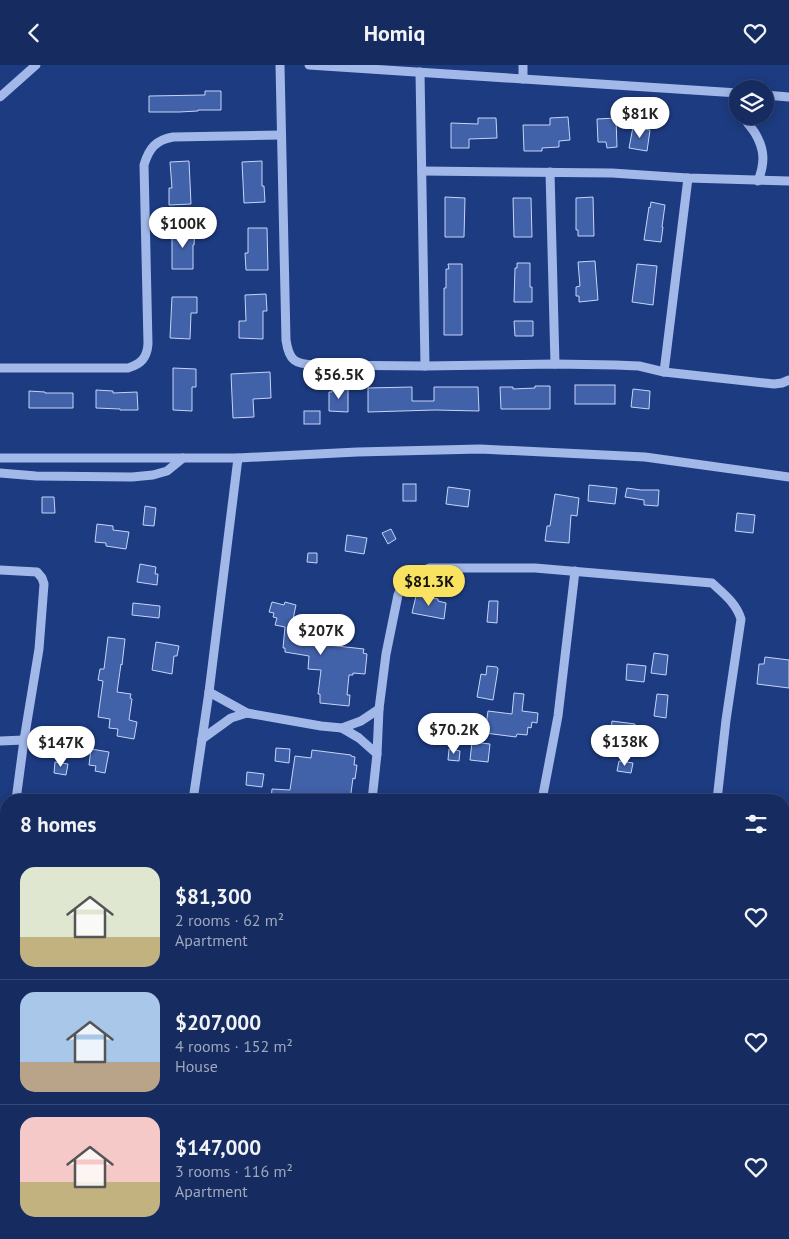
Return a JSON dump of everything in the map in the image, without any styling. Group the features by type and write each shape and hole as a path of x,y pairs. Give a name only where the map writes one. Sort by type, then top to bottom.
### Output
{"street":[{"path":"0,97 36,65"},
{"path":"280,65 286,341 287,351 297,363 315,365 425,366 623,365 664,372 774,384 789,380"},
{"path":"309,65 729,93"},
{"path":"523,79 524,65"},
{"path":"420,72 425,366"},
{"path":"774,96 789,97"},
{"path":"749,125 755,133 763,153 763,167 758,181"},
{"path":"0,368 128,368 142,363 148,351 144,165 148,155 157,143 164,138 281,135"},
{"path":"422,171 612,173 688,178 789,181"},
{"path":"550,172 555,364"},
{"path":"664,372 688,178"},
{"path":"0,457 238,458 357,452 480,449 645,457 789,477"},
{"path":"78,476 80,457"},
{"path":"0,473 132,477 153,475 167,471 183,458"},
{"path":"194,794 209,692 238,458"},
{"path":"373,794 386,654 398,595 404,580 429,568 535,568 712,583 736,607 741,619 717,794"},
{"path":"0,570 37,572 44,584 39,649 17,794"},
{"path":"543,794 558,716 575,571"},
{"path":"209,692 247,713 296,723 342,728 359,738 377,754"},
{"path":"342,728 362,721 380,709"},
{"path":"202,739 231,718 247,713"},
{"path":"0,741 24,740"}],"building":[{"path":"205,91 221,91 221,110 149,112 149,96 205,95"},
{"path":"568,117 570,140 559,141 559,147 542,148 542,151 524,151 523,125 550,125 550,118"},
{"path":"478,118 496,118 497,138 469,139 469,148 451,148 451,123 478,124"},
{"path":"616,118 617,147 607,148 606,142 598,142 597,119"},
{"path":"633,127 650,130 647,151 629,148"},
{"path":"189,161 191,204 169,205 169,188 172,188 170,162"},
{"path":"262,161 262,186 264,186 265,202 244,203 242,162"},
{"path":"445,197 465,198 464,237 445,237"},
{"path":"593,197 594,236 578,236 578,230 576,230 576,198"},
{"path":"513,198 531,198 532,237 514,237"},
{"path":"651,202 665,205 661,242 644,240"},
{"path":"248,228 267,228 268,270 246,270 245,253 248,253"},
{"path":"172,230 195,231 193,269 172,269"},
{"path":"595,261 598,300 579,302 579,296 576,296 576,287 580,286 578,262"},
{"path":"517,263 530,263 532,302 514,302 515,268 517,268"},
{"path":"448,264 462,264 462,335 444,335 444,288 446,288 446,269 449,269"},
{"path":"637,264 657,266 653,305 632,302"},
{"path":"266,294 267,311 263,311 263,339 239,338 239,321 246,321 245,295"},
{"path":"172,297 197,297 197,313 191,313 190,339 170,338"},
{"path":"514,321 533,321 533,336 515,336"},
{"path":"173,368 196,369 196,387 192,387 192,411 173,410"},
{"path":"270,372 271,398 253,399 254,417 233,418 231,374"},
{"path":"575,385 615,385 615,404 575,404"},
{"path":"535,386 550,386 550,409 501,409 500,387 513,387 513,389 535,388"},
{"path":"412,387 412,401 434,401 434,387 478,387 479,411 368,412 368,388"},
{"path":"332,388 348,389 348,412 329,411 329,392 332,392"},
{"path":"633,389 650,391 649,409 631,407"},
{"path":"96,390 113,391 113,393 137,392 138,410 96,408"},
{"path":"29,391 73,393 73,408 29,408"},
{"path":"304,411 320,411 320,424 304,424"},
{"path":"403,484 416,484 416,501 403,501"},
{"path":"589,485 617,488 615,504 588,501"},
{"path":"448,487 470,490 468,507 446,504"},
{"path":"627,488 659,490 658,506 644,505 644,500 625,497"},
{"path":"555,494 579,498 577,516 571,515 569,543 545,541 547,526 550,526"},
{"path":"42,497 54,497 55,513 42,513"},
{"path":"145,506 156,508 154,526 143,525"},
{"path":"737,513 755,515 753,533 735,531"},
{"path":"97,524 113,526 113,530 129,532 126,549 95,542"},
{"path":"391,529 396,539 388,544 382,533"},
{"path":"347,535 367,538 364,554 345,551"},
{"path":"308,553 317,553 317,563 307,562"},
{"path":"140,564 156,567 155,574 158,574 157,585 137,582"},
{"path":"416,596 438,599 438,601 446,603 444,619 412,613"},
{"path":"489,601 498,601 497,623 487,622"},
{"path":"272,602 284,605 285,602 296,605 292,624 321,627 319,644 364,649 363,653 367,654 365,674 353,673 353,675 349,675 347,695 350,695 349,706 320,703 320,694 318,694 321,670 308,669 309,656 285,652 285,648 283,648 285,627 275,625 277,618 273,617 274,613 269,612"},
{"path":"133,603 160,606 159,618 132,615"},
{"path":"108,637 125,639 117,692 131,694 129,720 137,722 134,739 117,736 118,729 109,728 110,719 98,717 103,681 98,680 100,669 104,669"},
{"path":"156,642 179,646 177,656 174,656 172,674 152,670"},
{"path":"654,653 668,655 666,675 651,673"},
{"path":"765,657 789,660 789,688 757,684 759,664 764,664"},
{"path":"627,664 646,666 644,682 626,680"},
{"path":"487,666 497,667 498,669 493,700 477,697 481,674 486,675"},
{"path":"514,693 524,694 522,711 538,713 537,723 532,722 531,728 528,727 527,735 517,734 516,737 485,733 488,711 512,714"},
{"path":"657,694 668,695 666,718 654,716"},
{"path":"612,721 635,724 633,742 611,739"},
{"path":"472,742 490,744 488,762 470,760"},
{"path":"276,748 290,749 289,763 275,761"},
{"path":"91,749 109,752 105,773 95,771 96,766 89,765"},
{"path":"449,749 460,751 459,761 448,760"},
{"path":"312,750 355,757 354,765 357,765 351,794 272,794 272,789 290,790 295,756 311,758"},
{"path":"619,761 633,763 631,773 617,771"},
{"path":"55,762 68,764 66,775 54,773"},
{"path":"247,772 264,774 262,787 246,785"}]}
